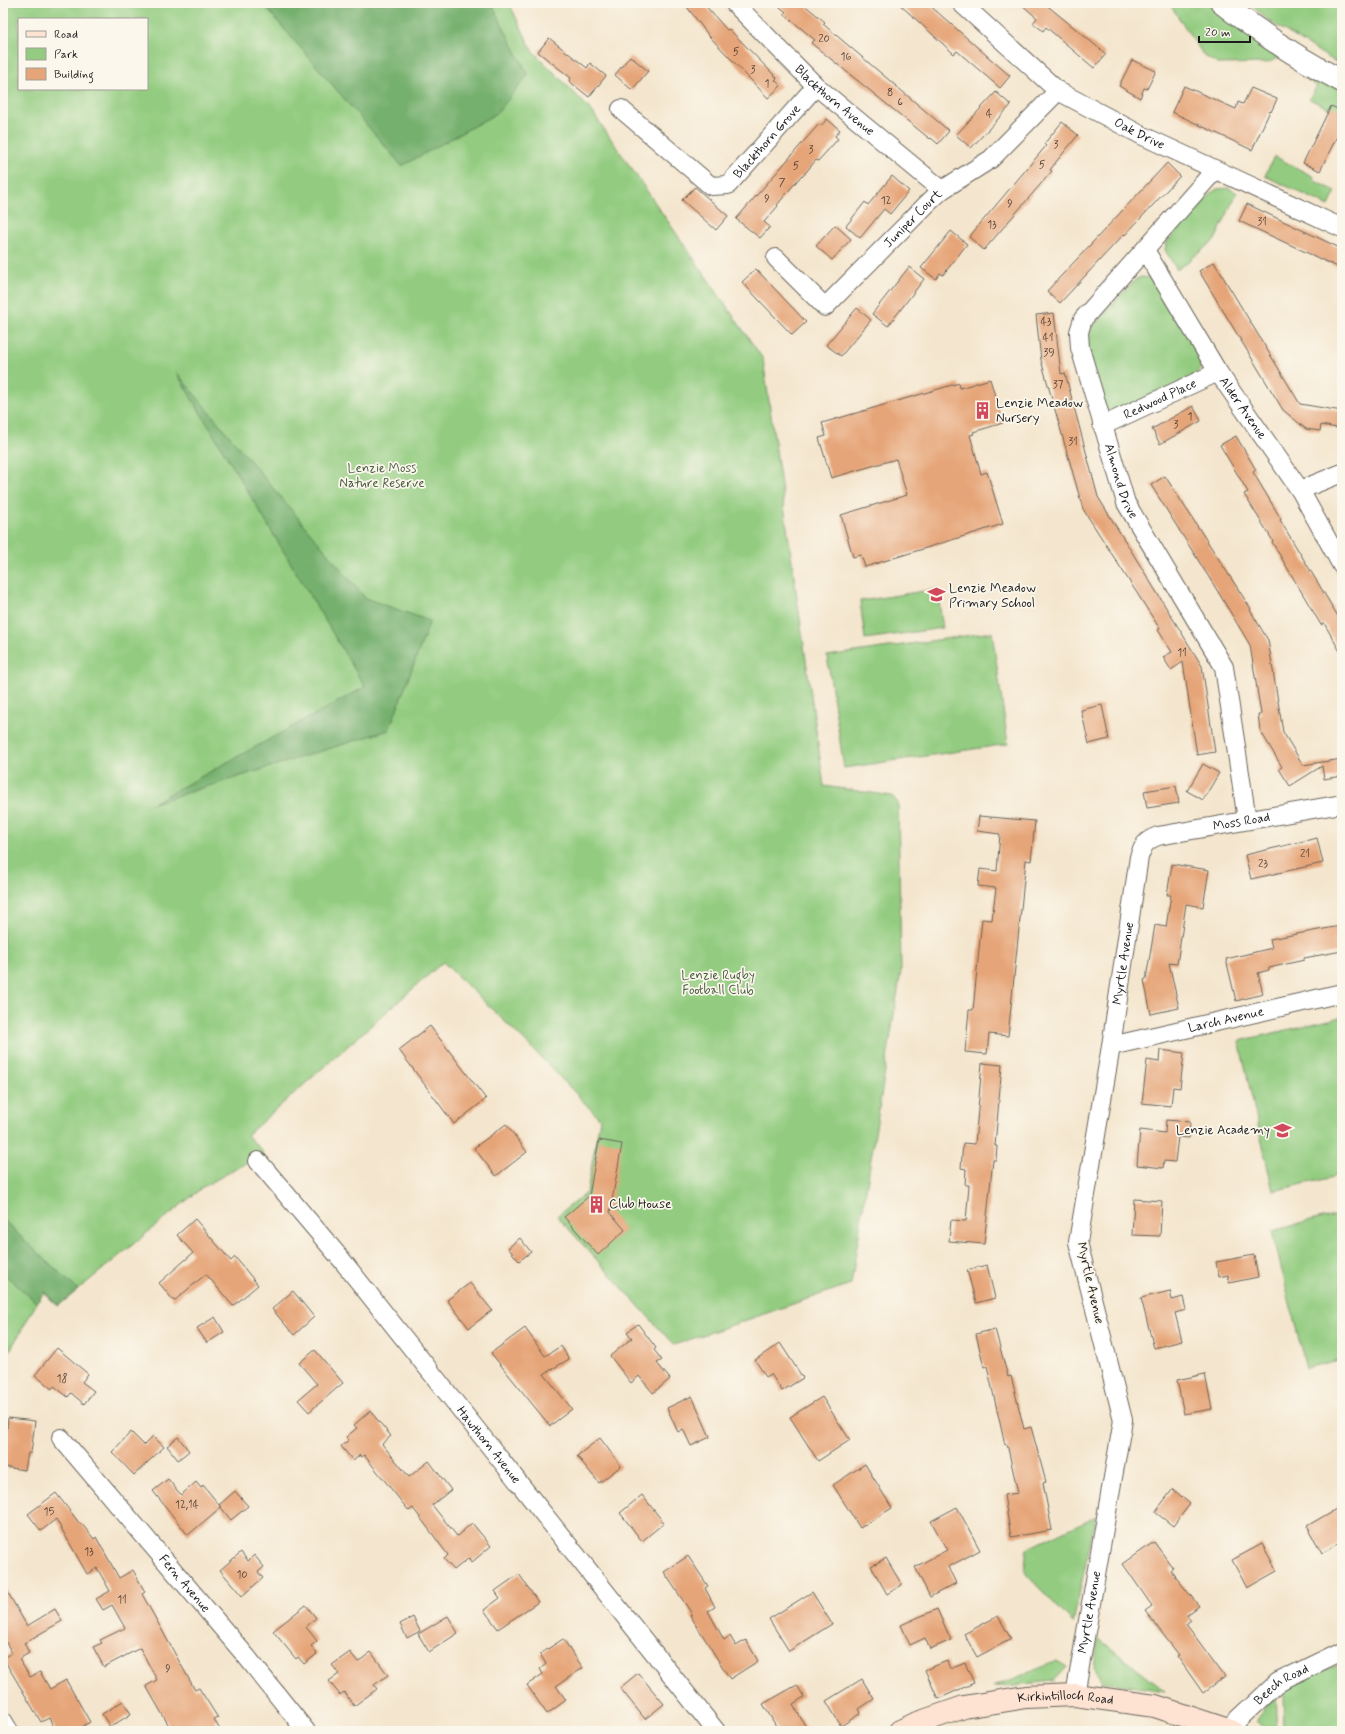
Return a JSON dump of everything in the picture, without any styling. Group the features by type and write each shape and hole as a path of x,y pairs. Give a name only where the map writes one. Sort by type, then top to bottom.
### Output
{"main road":[{"name":"Kirkintilloch Road","path":"900,1731 915,1724 964,1707 1026,1697 1075,1695 1155,1706 1230,1730"}],"street":[{"name":"Blackthorn Avenue","path":"734,3 816,86 942,190"},
{"name":"Oak Drive","path":"961,3 1058,91 1141,135 1342,228"},
{"path":"1222,3 1263,34 1311,65 1342,81"},
{"name":"Blackthorn Grove","path":"621,109 711,186 728,186 816,86"},
{"name":"Juniper Court","path":"776,258 825,307 942,190 991,159 1058,91"},
{"name":"Almond Drive","path":"1215,170 1083,319 1078,332 1080,348 1126,503 1224,668 1247,820"},
{"name":"Alder Avenue","path":"1145,250 1218,372 1300,490 1342,566"},
{"name":"Redwood Place","path":"1102,426 1218,372"},
{"path":"1300,490 1342,473"},
{"name":"Moss Road","path":"1143,845 1148,840 1158,836 1342,804"},
{"name":"Myrtle Avenue","path":"1075,1695 1123,1420 1078,1242 1111,1046 1139,857 1143,845"},
{"name":"Larch Avenue","path":"1111,1046 1342,993"},
{"name":"Hawthorn Avenue","path":"258,1161 341,1259 716,1731"},
{"name":"Fern Avenue","path":"61,1438 246,1656 306,1731"},
{"name":"Beech Road","path":"1230,1730 1278,1682 1342,1651"},
{"path":"3,1721 9,1731"}],"green space":[{"name":"Lenzie Moss Nature Reserve","path":"3,3 509,3 532,50 591,110 763,359 824,786 892,796 898,803 901,971 851,1284 674,1345 557,1216 587,1192 600,1119 533,1049 443,962 247,1135 264,1153 203,1187 58,1306 43,1292 3,1363"},
{"path":"262,3 491,3 528,75 497,113 402,166"},
{"path":"1169,3 1209,3 1279,58 1266,63 1218,64 1204,56"},
{"path":"1249,3 1342,3 1342,66 1269,21"},
{"path":"1305,72 1342,90 1342,114 1309,99 1317,86 1302,77"},
{"path":"1274,156 1314,177 1313,180 1336,191 1329,206 1265,176"},
{"path":"1229,188 1237,193 1215,240 1177,270 1165,250 1166,243 1211,193 1217,189"},
{"path":"1141,277 1152,278 1201,354 1201,368 1193,377 1114,413 1105,410 1087,346 1088,334 1093,326 1135,280"},
{"path":"176,372 365,598 430,621 389,730 151,804 365,687"},
{"path":"937,589 943,628 865,639 860,601"},
{"path":"992,632 1008,744 844,768 827,656"},
{"path":"1342,1017 1342,1175 1273,1191 1239,1041"},
{"path":"1342,1213 1342,1359 1306,1368 1272,1231"},
{"path":"3,1220 78,1290 58,1306 44,1292 37,1303 3,1273"},
{"path":"1096,1516 1073,1623 1024,1572 1027,1549"},
{"path":"1098,1638 1165,1691 1103,1682 1094,1669"},
{"path":"1057,1661 1067,1667 1054,1681 993,1687"},
{"path":"1342,1663 1342,1731 1284,1731 1283,1695 1295,1683"},
{"path":"1275,1696 1277,1731 1267,1731 1256,1721"}],"building":[{"path":"684,3 703,3 727,30 729,29 777,78 775,80 781,86 768,98 709,36"},
{"path":"775,3 802,3 825,22 823,24 949,131 938,144 931,138 930,139 811,43 815,40 784,14 786,12"},
{"path":"898,3 927,3 1010,76 1000,88 957,51 954,54"},
{"path":"1020,3 1044,3 1106,54 1094,68 1046,27 1043,31 1033,23 1037,18"},
{"path":"549,38 587,68 590,63 606,76 589,97 569,81 571,78 538,52"},
{"path":"630,56 648,71 632,90 615,75"},
{"path":"1132,60 1156,71 1147,89 1144,88 1140,98 1119,86"},
{"path":"1184,86 1236,109 1238,102 1243,104 1251,88 1277,99 1252,150 1172,112"},
{"path":"996,92 1011,105 971,148 956,135"},
{"path":"1331,106 1342,111 1342,126 1320,171 1303,163"},
{"path":"827,119 840,130 835,136 838,139 818,161 816,160 802,177 801,176 777,205 778,206 764,222 770,227 760,238 736,219 819,124 821,126"},
{"path":"1062,122 1078,135 1050,170 1052,171 984,250 969,237 1046,146 1044,144"},
{"path":"1167,163 1180,176 1060,303 1047,291"},
{"path":"892,176 909,191 890,214 884,209 860,238 846,226 865,202 868,205"},
{"path":"695,187 728,216 716,230 682,200"},
{"path":"1247,204 1342,249 1342,269 1239,221"},
{"path":"835,225 851,239 832,260 816,246"},
{"path":"951,231 967,244 943,275 940,273 936,279 921,268"},
{"path":"1214,262 1300,404 1342,411 1342,429 1321,425 1320,431 1306,429 1283,410 1199,271"},
{"path":"909,267 924,279 888,326 872,314"},
{"path":"756,269 806,322 792,335 742,282"},
{"path":"857,308 871,320 841,356 826,345"},
{"path":"1054,313 1061,374 1065,373 1098,497 1202,666 1215,752 1197,755 1183,662 1171,670 1163,657 1172,652 1158,630 1160,629 1083,509 1041,360 1036,315"},
{"name":"Lenzie Meadow Primary School","path":"990,379 1003,423 973,432 974,434 970,435 981,474 987,472 1003,524 865,567 861,555 853,557 841,515 907,495 896,459 831,478 819,438 826,436 822,423 959,383 960,388"},
{"path":"1193,406 1201,421 1160,444 1152,429"},
{"path":"1236,436 1256,470 1253,472 1281,519 1280,520 1342,623 1342,655 1324,623 1321,625 1244,494 1248,492 1220,445"},
{"path":"1165,476 1251,609 1250,610 1268,640 1283,732 1303,765 1342,759 1342,776 1324,779 1322,766 1290,786 1279,769 1282,767 1260,730 1258,714 1261,714 1250,645 1151,485"},
{"path":"1102,705 1109,739 1089,744 1081,710"},
{"path":"1203,764 1219,773 1203,800 1187,791"},
{"path":"1176,786 1179,803 1147,808 1144,791"},
{"path":"979,816 1035,821 1031,861 1026,860 1008,1036 989,1034 987,1054 965,1052 969,1010 973,1010 982,919 992,920 996,888 978,886 980,869 997,871 1000,834 977,831"},
{"path":"1317,838 1323,863 1251,879 1245,855"},
{"path":"1172,864 1209,870 1203,907 1186,904 1177,964 1169,963 1179,1008 1151,1014 1144,980 1146,979 1155,925 1166,927 1171,895 1167,895"},
{"path":"1340,926 1342,951 1304,958 1304,960 1269,968 1269,970 1258,973 1263,994 1236,1001 1226,959 1272,948 1270,939"},
{"path":"430,1026 486,1099 454,1124 399,1050"},
{"path":"1160,1050 1184,1053 1180,1088 1173,1087 1171,1106 1142,1103 1147,1060 1159,1062"},
{"path":"982,1063 1002,1065 995,1146 997,1146 996,1160 993,1160 984,1244 949,1241 951,1220 966,1221 969,1185 965,1185 966,1169 961,1168 963,1143 975,1144"},
{"path":"1166,1120 1190,1122 1189,1138 1178,1137 1175,1162 1164,1161 1163,1168 1137,1165 1140,1130 1165,1133"},
{"path":"506,1124 527,1152 496,1176 474,1148"},
{"name":"Club House","path":"599,1140 622,1144 610,1212 625,1230 598,1255 564,1217 589,1196"},
{"path":"1134,1199 1162,1201 1160,1236 1132,1235"},
{"path":"195,1219 231,1261 235,1257 258,1285 233,1306 206,1274 174,1301 159,1283 193,1253 177,1235"},
{"path":"520,1238 531,1252 519,1261 508,1248"},
{"path":"1254,1255 1258,1277 1229,1283 1228,1275 1219,1277 1216,1262"},
{"path":"987,1265 995,1298 976,1303 967,1270"},
{"path":"470,1283 492,1310 469,1328 447,1300"},
{"path":"293,1291 314,1317 294,1335 272,1309"},
{"path":"1170,1291 1172,1300 1183,1297 1186,1310 1175,1313 1182,1341 1154,1348 1141,1298"},
{"path":"215,1317 224,1332 207,1343 197,1328"},
{"path":"638,1324 656,1348 654,1350 662,1360 657,1363 670,1379 653,1393 639,1376 631,1383 610,1356 632,1338 627,1332"},
{"path":"525,1328 545,1356 561,1346 569,1359 544,1374 572,1409 550,1426 491,1353"},
{"path":"995,1329 1008,1377 1011,1376 1024,1429 1031,1427 1046,1482 1043,1483 1052,1530 1011,1537 1004,1495 1018,1493 1007,1444 1005,1445 987,1366 984,1367 976,1334"},
{"path":"780,1343 803,1378 782,1391 771,1374 766,1377 755,1360"},
{"path":"57,1348 88,1374 82,1382 94,1391 84,1404 71,1393 68,1397 54,1386 52,1389 35,1375"},
{"path":"315,1350 343,1383 309,1412 298,1400 317,1384 299,1363"},
{"path":"1205,1374 1212,1409 1184,1414 1177,1380"},
{"path":"692,1396 710,1437 691,1446 683,1429 678,1432 667,1408"},
{"path":"822,1397 850,1440 818,1461 790,1417"},
{"path":"370,1411 391,1436 382,1444 409,1477 429,1461 451,1490 432,1505 457,1536 472,1523 491,1546 471,1563 469,1558 454,1570 444,1559 448,1555 413,1508 409,1511 364,1455 361,1457 360,1455 353,1461 341,1446 349,1440 346,1437 357,1428 354,1425"},
{"path":"8,1418 35,1421 31,1453 28,1453 25,1470 3,1467 3,1427 7,1428"},
{"path":"131,1432 144,1445 153,1436 164,1447 134,1475 112,1452"},
{"path":"178,1437 189,1451 178,1460 167,1446"},
{"path":"600,1438 621,1466 599,1483 577,1456"},
{"path":"865,1464 892,1508 860,1528 833,1485"},
{"path":"168,1479 181,1495 196,1482 201,1488 203,1485 221,1507 188,1535 153,1491"},
{"path":"1173,1489 1190,1504 1173,1526 1155,1512"},
{"path":"235,1491 248,1506 231,1520 219,1505"},
{"path":"56,1493 80,1524 81,1523 94,1539 96,1537 119,1578 133,1570 145,1592 142,1594 195,1690 199,1688 218,1718 214,1720 221,1731 172,1731 146,1686 157,1680 140,1648 104,1667 93,1647 102,1643 100,1640 125,1628 112,1605 103,1610 96,1599 110,1591 97,1568 87,1574 56,1519 41,1531 28,1514"},
{"path":"642,1495 664,1523 642,1541 620,1513"},
{"path":"957,1507 980,1550 948,1567 956,1583 930,1597 915,1567 947,1550 931,1521"},
{"path":"1336,1509 1342,1519 1342,1542 1322,1553 1307,1526"},
{"path":"1154,1542 1173,1568 1170,1570 1199,1606 1187,1615 1191,1620 1186,1624 1225,1677 1203,1693 1177,1656 1179,1655 1145,1611 1152,1606 1123,1564"},
{"path":"1262,1544 1277,1571 1247,1588 1232,1560"},
{"path":"241,1552 248,1561 254,1555 264,1567 258,1572 263,1578 242,1596 220,1570"},
{"path":"688,1556 708,1586 705,1588 715,1607 708,1611 724,1640 730,1636 736,1646 746,1640 758,1661 730,1679 690,1615 692,1614 664,1572"},
{"path":"886,1558 902,1585 887,1594 871,1566"},
{"path":"519,1574 538,1602 498,1629 484,1610 500,1598 495,1591"},
{"path":"3,1584 27,1626 55,1609 62,1621 24,1643 29,1653 19,1659 30,1677 40,1672 50,1689 66,1680 90,1722 75,1731 56,1731 49,1718 41,1722 3,1658 12,1653 3,1637"},
{"path":"812,1592 832,1624 789,1651 769,1619"},
{"path":"306,1605 316,1618 306,1627 317,1641 311,1646 317,1654 304,1664 298,1657 296,1659 273,1631"},
{"path":"937,1609 951,1640 930,1649 925,1638 910,1645 901,1625"},
{"path":"448,1616 458,1633 429,1652 418,1634"},
{"path":"998,1616 1011,1639 977,1657 964,1634"},
{"path":"413,1617 420,1631 407,1638 400,1624"},
{"path":"563,1639 583,1668 556,1686 566,1700 547,1714 527,1685 543,1674 540,1669 546,1664 540,1654"},
{"path":"350,1652 358,1662 371,1652 388,1675 374,1685 377,1689 354,1706 344,1692 340,1695 329,1681 339,1674 332,1665"},
{"path":"947,1661 950,1669 965,1663 974,1683 938,1699 925,1670"},
{"path":"638,1673 664,1704 645,1719 620,1688"},
{"path":"862,1679 874,1699 859,1709 861,1713 841,1726 826,1701"},
{"path":"797,1685 804,1697 793,1704 808,1731 779,1731 763,1704"},
{"path":"123,1701 131,1714 110,1727 102,1714"}],"place":[{"name":"Lenzie Meadow Nursery","path":"983,410"},
{"name":"Lenzie Meadow Primary School","path":"936,595"},
{"name":"Lenzie Academy","path":"1283,1130"},
{"name":"Club House","path":"596,1204"}],"park label":[{"name":"Lenzie Rugby Football Club","path":"718,982"}]}
